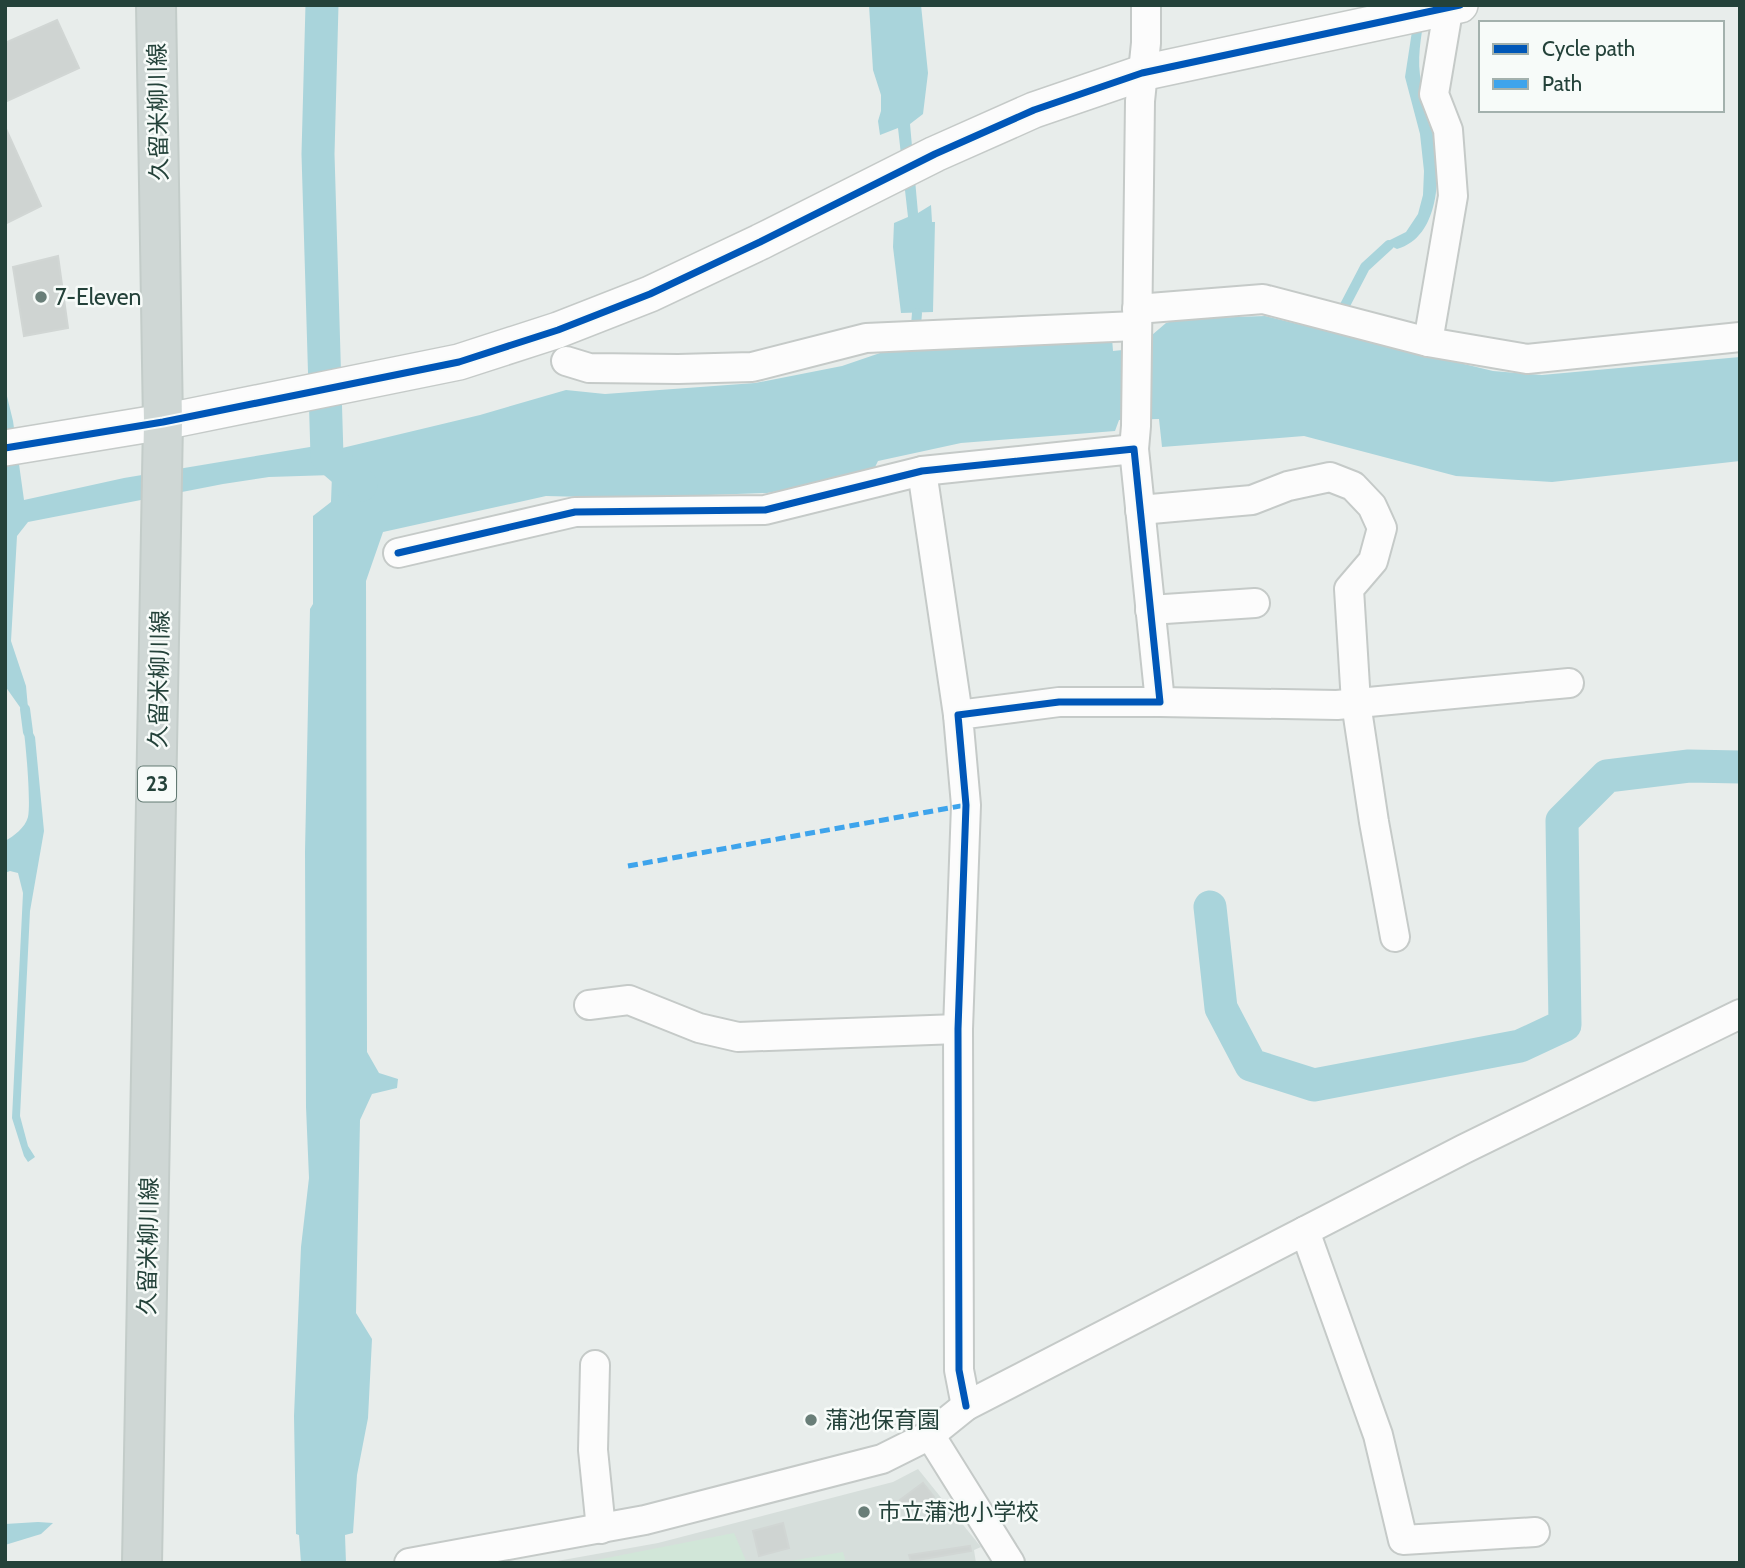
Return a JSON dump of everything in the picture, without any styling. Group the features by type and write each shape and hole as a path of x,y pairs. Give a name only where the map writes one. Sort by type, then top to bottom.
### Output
{"main road":[{"name":"久留米柳川線","path":"142,1563 163,422 156,5"}],"street":[{"path":"1146,5 1146,43 1142,73 1135,438 1160,702"},
{"path":"5,448 163,422 460,362 558,330 650,294 760,243 935,154 1034,110 1142,73 1452,6 1434,94 1448,130 1453,196 1428,342"},
{"path":"566,361 589,368 752,367 866,338 1137,326 1263,299 1428,342 1527,359 1740,337"},
{"path":"398,553 575,512 765,510 922,471 1135,438"},
{"path":"922,471 958,715 966,805 958,1029 959,1370 966,1406"},
{"path":"1140,510 1252,500 1288,486 1329,477 1353,486 1372,506 1382,528 1373,561 1349,589 1356,703 1395,937"},
{"path":"1150,610 1255,603"},
{"path":"958,715 1059,702 1337,705 1569,683"},
{"path":"589,1005 629,1000 699,1028 738,1037 958,1029"},
{"path":"409,1563 645,1520 882,1459 930,1435 966,1406 1464,1149 1740,1014"},
{"path":"1305,1231 1378,1435 1403,1540 1535,1532"},
{"path":"595,1365 593,1450 601,1529"},
{"path":"930,1435 1010,1563"}],"shaded area":[{"name":"市立蒲池小学校","path":"918,1469 981,1547 974,1550 976,1563 546,1563 658,1543 893,1482"}],"green space":[{"path":"734,1533 747,1563 581,1563"},
{"path":"843,1552 846,1563 778,1563"}],"water":[{"path":"869,5 921,5 928,73 923,114 910,124 918,213 931,205 932,222 935,222 933,312 901,313 893,247 894,223 908,217 898,128 880,135 878,121 881,95 873,70"},
{"path":"1416,5 1426,5 1419,66 1436,153 1437,186 1429,218 1422,232 1397,249 1389,245 1390,240 1406,232 1418,214 1423,195 1424,171 1420,134 1405,77"},
{"path":"1265,316 1493,371 1542,375 1740,357 1740,461 1552,482 1456,476 1304,436 1162,447 1159,419 1119,420 1115,431 961,443 878,461 873,471 854,478 767,493 625,498 546,496 383,532 366,581 367,1052 379,1073 398,1079 397,1088 372,1094 360,1120 356,1313 372,1339 368,1418 357,1475 353,1533 345,1535 346,1563 301,1563 299,1535 296,1534 294,1416 301,1247 309,1178 306,1107 305,852 310,609 313,604 313,516 331,502 332,475 269,477 223,484 28,522 17,536 11,641 26,686 28,708 22,710 5,686 5,388 13,421 24,500 124,478 316,446 313,349 340,346 338,449 480,415 566,390 605,394 755,383 842,366 883,352 1112,338 1113,351 1151,347 1152,335 1166,323 1178,319"},
{"path":"32,731 35,737 44,831 30,911 20,1116 28,1146 35,1157 28,1162 12,1118 23,893 18,873 5,873 5,841 22,828 28,817 29,788 24,732"},
{"path":"53,1523 41,1534 5,1545 5,1524"}],"building":[{"path":"57,20 79,68 5,102 5,43"},
{"path":"5,129 41,206 5,224"},
{"name":"7-Eleven","path":"58,256 68,328 24,336 13,267"},
{"path":"923,1483 934,1497 909,1513 900,1500"},
{"path":"783,1523 789,1548 759,1556 753,1531"},
{"path":"970,1546 971,1551 911,1561 909,1555"}],"waterway":[{"path":"322,5 318,154 327,456 361,485"},
{"path":"1331,332 1365,267 1389,245"},
{"path":"914,351 917,313"},
{"path":"25,709 28,732"},
{"path":"1210,907 1221,1008 1251,1065 1314,1085 1520,1046 1565,1025 1562,821 1607,776 1689,766 1740,767"}],"marked path":[{"path":"628,866 966,805"}],"cycle path":[{"path":"5,448 163,422 459,362 558,330 650,294 935,154 1034,110 1142,73 1460,5"},
{"path":"398,553 575,512 765,510 922,471 1134,449 1160,702 1059,702 958,715 966,805 958,1029 959,1370 966,1406"}],"place":[{"name":"7-Eleven","path":"41,297"},
{"name":"蒲池保育園","path":"811,1420"},
{"name":"市立蒲池小学校","path":"864,1512"}]}
